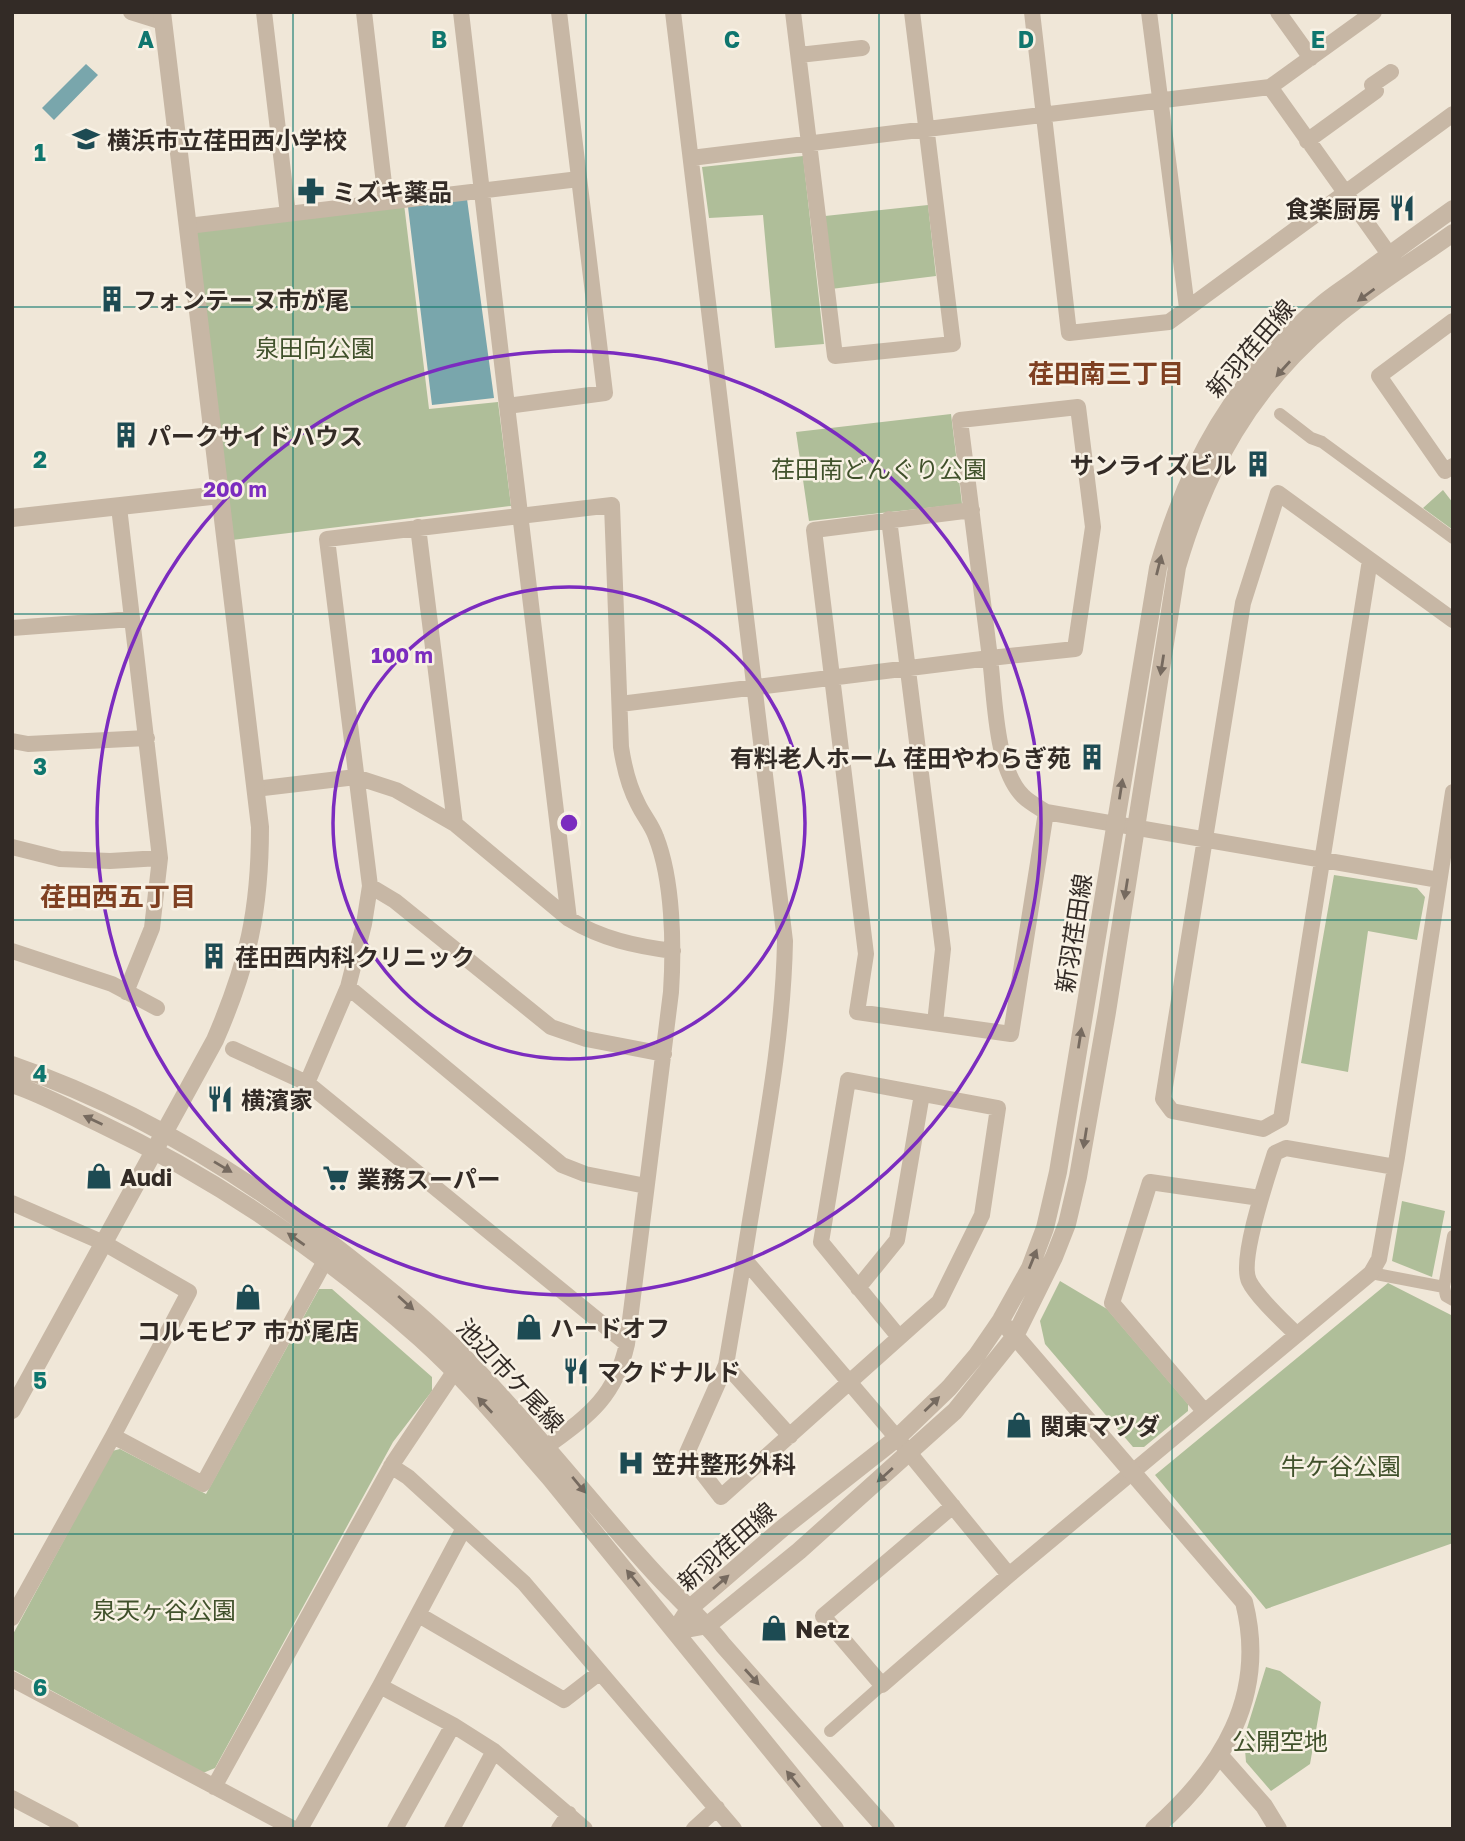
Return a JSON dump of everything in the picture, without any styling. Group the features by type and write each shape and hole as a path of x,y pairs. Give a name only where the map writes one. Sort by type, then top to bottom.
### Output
{"street":[{"path":"12,1410 215,1040 244,966 252,932 260,865 260,827 162,17 131,12"},
{"path":"264,12 288,214"},
{"path":"364,12 386,201"},
{"path":"461,12 569,919"},
{"path":"507,406 605,393 559,12"},
{"path":"673,12 780,899 784,955 777,1059 726,1364 687,1453 721,1497 939,1302 982,1215 998,1108 848,1080 821,1242 898,1337"},
{"path":"800,12 793,13 835,356 953,344 912,12"},
{"path":"1032,12 1069,333 1168,321 1453,114"},
{"path":"1149,12 1187,308"},
{"path":"1278,12 1311,58"},
{"path":"691,158 1270,87 1374,12"},
{"path":"799,55 862,48"},
{"path":"1307,141 1376,91 1372,85 1391,72"},
{"path":"1270,87 1401,271"},
{"path":"188,226 579,179"},
{"name":"新羽荏田線","path":"675,1631 690,1608 784,1527 897,1438 949,1388 1001,1320 1030,1268 1045,1228 1053,1195 1158,568 1170,527 1208,441 1236,395 1277,348 1320,306 1453,209"},
{"name":"新羽荏田線","path":"708,1625 799,1551 955,1411 1014,1336 1054,1257 1067,1224 1078,1177 1177,567 1213,467 1236,427 1287,363 1331,320 1453,233"},
{"path":"1453,321 1379,376 1445,471 1453,466"},
{"path":"620,704 831,676 907,667 990,658 1075,649 1093,527 1078,407 960,420 972,510 990,658 1002,758 1012,782 1023,796 1046,812 1439,880"},
{"path":"1280,414 1453,538"},
{"path":"1370,560 1281,1118 1263,1129 1172,1111 1163,1099 1243,603 1278,493 1453,620"},
{"path":"12,518 220,495"},
{"path":"307,1083 348,987 364,924 370,886 327,539 612,505 621,747 626,777 656,836 665,872 673,951 671,992 626,1343 618,1371 598,1406 546,1447"},
{"path":"119,507 160,858 152,928 126,992"},
{"path":"972,510 814,530 866,954 857,1012 1011,1034 1046,812"},
{"path":"889,519 943,949 935,1023"},
{"path":"418,527 455,824"},
{"path":"12,628 132,619"},
{"path":"12,741 28,744 147,738"},
{"path":"255,789 356,777 396,790 455,824 569,919 617,941 637,947 673,951"},
{"path":"830,1731 1009,1575 1371,1273 1379,1259 1395,1167 1453,792"},
{"path":"12,847 60,859 110,861 160,858"},
{"path":"370,886 395,901 551,1027 586,1039 664,1054"},
{"path":"12,951 112,984 158,1009"},
{"path":"348,987 562,1165 586,1174 646,1186"},
{"path":"233,1049 307,1083 626,1343"},
{"name":"池辺市ケ尾線","path":"12,1065 165,1132 262,1191 398,1296 455,1348 546,1447 632,1548 708,1625 886,1829"},
{"name":"池辺市ケ尾線","path":"12,1084 154,1149 265,1218 326,1259 421,1339 550,1478 835,1829"},
{"path":"858,1288 897,1240 922,1094"},
{"path":"1296,1334 1249,1283 1245,1270 1260,1198 1275,1153 1286,1148 1395,1167"},
{"path":"1204,1411 1112,1303 1150,1182 1260,1198"},
{"path":"12,1203 104,1243 189,1292 12,1618"},
{"path":"1453,1236 1444,1287 1446,1296 1453,1300"},
{"path":"113,1436 203,1484 326,1259"},
{"path":"744,1259 897,1438 1009,1575"},
{"path":"1371,1273 1444,1287"},
{"path":"1001,1320 1244,1602 1249,1630 1249,1679 1241,1711 1220,1756 1184,1803 1154,1829"},
{"path":"726,1364 790,1436"},
{"path":"214,1787 391,1466 454,1372"},
{"path":"391,1466 408,1477 524,1583 734,1829"},
{"path":"882,1685 823,1616 953,1507"},
{"path":"300,1829 419,1615 464,1528"},
{"path":"419,1615 564,1700 599,1673"},
{"path":"675,1631 708,1625"},
{"path":"12,1679 294,1829"},
{"path":"380,1686 495,1751 584,1829"},
{"path":"395,1829 453,1725"},
{"path":"452,1829 495,1751"},
{"path":"1220,1756 1264,1806 1278,1829"},
{"path":"12,1798 71,1829"},
{"path":"694,1829 717,1808"},
{"path":"559,1829 569,1814"}],"green space":[{"path":"803,156 824,344 775,348 763,215 709,218 702,167"},
{"name":"泉田向公園","path":"404,204 429,409 498,402 511,506 232,540 195,232"},
{"path":"928,205 936,276 831,289 825,216"},
{"name":"荏田南どんぐり公園","path":"951,414 962,504 809,521 796,432"},
{"path":"1443,490 1453,503 1453,530 1423,508"},
{"path":"1334,875 1417,888 1425,897 1417,940 1368,931 1348,1072 1301,1063"},
{"path":"1402,1201 1445,1211 1432,1277 1392,1261"},
{"path":"1060,1281 1107,1309 1188,1404 1188,1411 1144,1447 1133,1447 1045,1344 1040,1321"},
{"name":"牛ケ谷公園","path":"1388,1283 1453,1316 1453,1543 1266,1609 1155,1475"},
{"name":"泉天ヶ谷公園","path":"319,1289 332,1289 432,1377 432,1391 393,1442 215,1768 203,1773 12,1669 12,1636 112,1451 120,1449 206,1494"},
{"name":"公開空地","path":"1266,1667 1280,1671 1321,1702 1310,1764 1271,1791 1246,1762 1244,1738"}],"water":[{"path":"86,64 98,75 54,120 42,108"},
{"path":"467,199 494,398 432,405 408,207"}],"place":[{"name":"横浜市立荏田西小学校","path":"86,139"},
{"name":"ミズキ薬品","path":"311,191"},
{"name":"食楽厨房","path":"1402,208"},
{"name":"フォンテーヌ市が尾","path":"112,299"},
{"name":"パークサイドハウス","path":"126,435"},
{"name":"サンライズビル","path":"1258,464"},
{"name":"有料老人ホーム 荏田やわらぎ苑","path":"1092,757"},
{"name":"荏田西内科クリニック","path":"214,956"},
{"name":"横濱家","path":"220,1099"},
{"name":"Audi","path":"99,1176"},
{"name":"業務スーパー","path":"336,1178"},
{"name":"コルモピア 市が尾店","path":"248,1297"},
{"name":"ハードオフ","path":"529,1327"},
{"name":"マクドナルド","path":"576,1371"},
{"name":"関東マツダ","path":"1019,1425"},
{"name":"笠井整形外科","path":"631,1463"},
{"name":"Netz","path":"774,1628"}],"district":[{"name":"荏田南三丁目","path":"1106,373"},
{"name":"荏田西五丁目","path":"118,896"}]}
